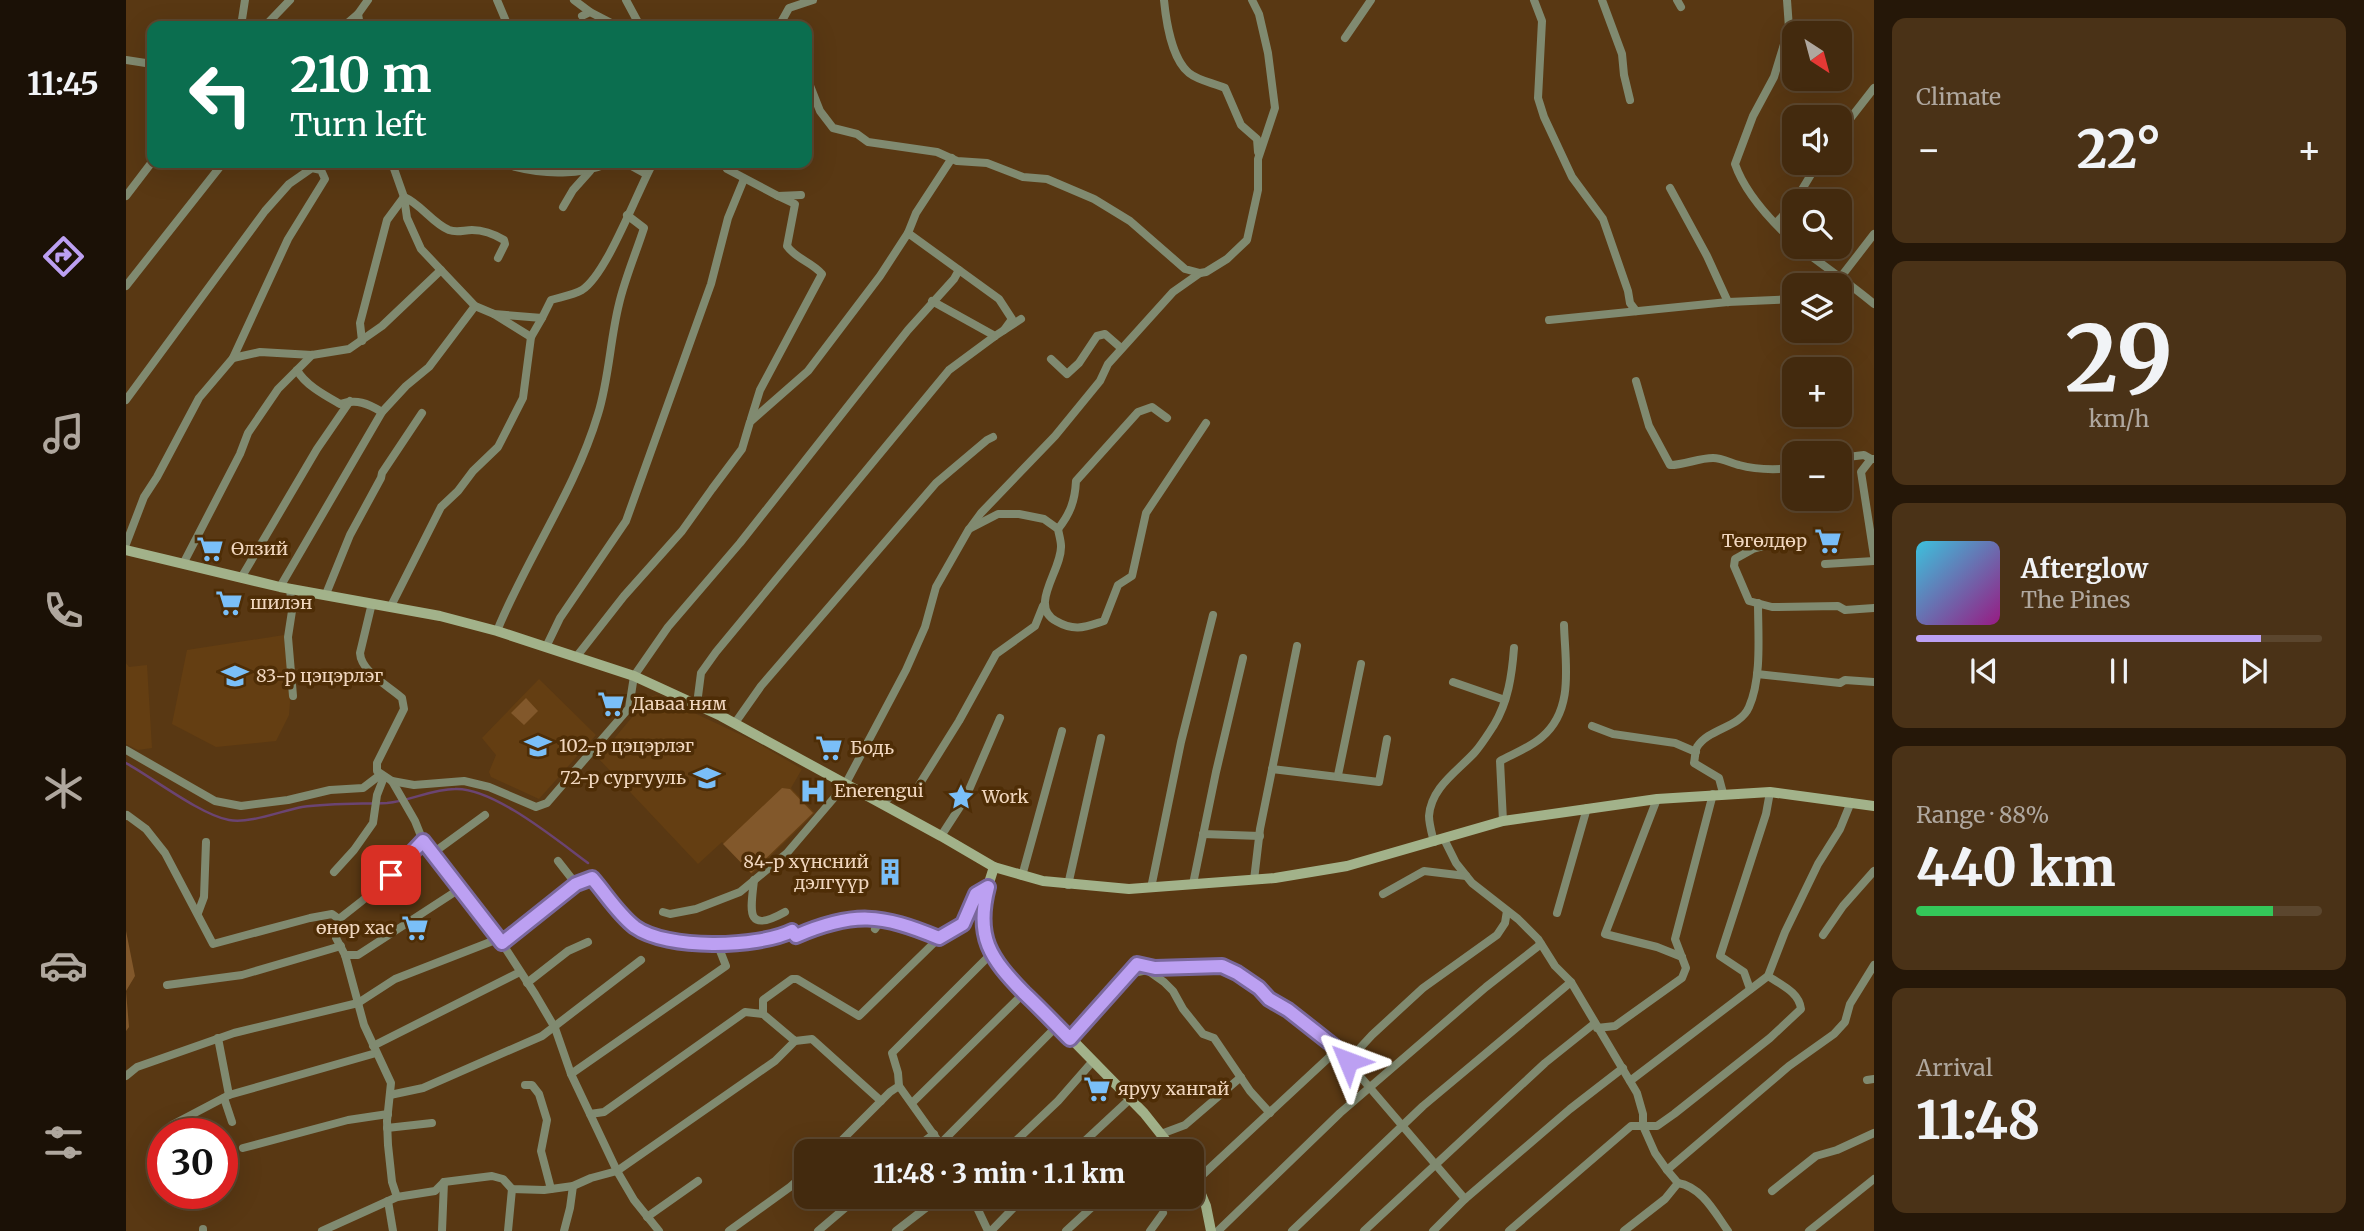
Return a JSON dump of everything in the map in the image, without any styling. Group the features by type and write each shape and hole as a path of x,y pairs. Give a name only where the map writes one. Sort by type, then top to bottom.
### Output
{"main road":[{"path":"126,550 241,578 391,606 497,631 634,676 735,723 994,867 1022,876 1068,885 1129,889 1254,880 1347,866 1503,821 1657,799 1770,792 1874,806"},
{"path":"994,867 983,923 985,940 999,967 1164,1137"},
{"path":"1204,1201 1210,1231"}],"street":[{"path":"242,21 245,0"},
{"path":"270,21 290,0"},
{"path":"350,21 368,0"},
{"path":"497,0 506,21"},
{"path":"575,0 586,14 604,21"},
{"path":"626,0 637,21"},
{"path":"782,21 789,8 813,0"},
{"path":"812,90 821,111 833,128 857,134 868,142 937,152 957,161 987,163 1023,177 1047,179 1130,220 1185,269 1206,272 1227,259 1247,240 1258,190 1257,139 1241,125 1225,88 1188,72 1178,58 1166,23 1164,0"},
{"path":"1252,0 1259,14 1268,53 1276,108 1258,159"},
{"path":"1345,38 1371,0"},
{"path":"1534,0 1542,21 1538,98 1544,117 1572,177 1603,219 1629,290 1630,303 1636,311"},
{"path":"1602,0 1622,54 1630,100"},
{"path":"1782,229 1751,195 1735,164 1754,116 1774,77 1789,28 1787,0"},
{"path":"358,14 359,21"},
{"path":"126,60 147,63"},
{"path":"1852,116 1874,88"},
{"path":"750,422 808,371 880,276 952,158"},
{"path":"126,196 147,168"},
{"path":"126,286 219,168"},
{"path":"126,400 265,211 289,184 311,168"},
{"path":"126,544 144,497 158,477 199,398 233,358 288,239 325,180 321,170 315,168"},
{"path":"394,168 404,197 407,218 421,249 475,306 494,314 531,337"},
{"path":"519,168 537,173 590,171 597,168"},
{"path":"635,168 646,174"},
{"path":"391,606 441,507 498,447 523,398 531,337 551,300 582,289 593,278 615,243 650,168"},
{"path":"577,656 624,596 681,531 742,449 760,390 822,274 787,246 795,204 726,168"},
{"path":"563,207 573,190 590,171"},
{"path":"546,647 560,618 626,521 711,284 728,218 744,178"},
{"path":"1670,188 1707,256 1728,302"},
{"path":"778,196 801,195"},
{"path":"404,197 447,229 458,232 486,231 499,237 505,244 498,258"},
{"path":"362,341 360,323 387,220 404,197"},
{"path":"497,631 514,589 544,538 584,454 599,412 619,303 644,228 627,215"},
{"path":"1776,223 1782,217"},
{"path":"908,233 999,299 1010,312 1012,319 1004,330"},
{"path":"1844,273 1874,234"},
{"path":"1815,259 1834,273"},
{"path":"233,358 260,352 312,355 349,349 382,326 441,270"},
{"path":"126,750 187,786 231,805 251,806 330,790 363,788 385,778 414,785 464,781 489,787 536,807 543,806 629,708 634,676 668,627 740,543 959,270"},
{"path":"663,912 670,914 696,909 740,892 787,853 845,785 906,670 925,627 936,587 969,529 1055,436 1100,382 1108,364 1121,348 1173,292 1200,273"},
{"path":"1852,285 1874,304"},
{"path":"1549,320 1728,302 1782,300"},
{"path":"932,301 995,336"},
{"path":"293,696 288,637 292,611 285,587 382,412 406,386 429,368 475,306"},
{"path":"494,314 542,318"},
{"path":"697,704 701,673 724,642 949,370 1021,319"},
{"path":"1051,359 1067,374 1079,363 1097,336 1105,334 1121,348"},
{"path":"183,565 240,454 248,433 278,388 312,355"},
{"path":"297,370 300,376 340,404 350,401 366,402 382,412"},
{"path":"1636,381 1649,426 1670,465 1715,458 1741,466 1782,470"},
{"path":"241,578 317,449 350,401"},
{"path":"1058,529 1071,512 1076,495 1076,481 1138,412 1152,407 1167,418"},
{"path":"326,594 350,535 382,473 422,413"},
{"path":"1044,606 1048,617 1067,627 1079,629 1104,621 1118,585 1132,576 1146,513 1206,423"},
{"path":"735,723 768,677 936,483 979,446 993,438"},
{"path":"1825,564 1874,558 1861,472 1872,459 1864,455 1852,456"},
{"path":"882,804 894,793 914,793 959,721 996,654 1035,626 1044,606 1062,547 1058,529 1044,519 1019,514 998,514 969,529"},
{"path":"1764,546 1753,548 1735,559 1734,566 1749,601 1772,607 1838,606 1845,610 1874,608"},
{"path":"372,603 360,653 361,660 365,667 405,703 376,766 415,821 423,841 500,941 555,1028 571,1073 617,1171 659,1231"},
{"path":"1364,1231 1545,1063 1596,1026 1615,1026 1682,978 1686,968 1675,939 1718,794 1719,778 1694,763 1696,752 1710,734 1737,721 1749,709 1756,674 1758,603"},
{"path":"1151,888 1181,742 1213,615"},
{"path":"1503,821 1500,761 1541,739 1564,705 1564,625"},
{"path":"1254,880 1272,769 1297,646"},
{"path":"1514,648 1512,674 1495,723 1475,752 1445,781 1431,804 1429,819 1439,841 1466,876 1541,944 1555,966 1571,982 1637,1093 1643,1114 1643,1126 1655,1153 1678,1183 1687,1185 1703,1197 1728,1231"},
{"path":"1193,884 1244,658"},
{"path":"1338,775 1361,664"},
{"path":"1756,674 1840,683 1845,680 1874,682"},
{"path":"1453,682 1505,700"},
{"path":"941,836 965,799 1000,718"},
{"path":"1592,726 1613,734 1675,743 1696,752"},
{"path":"1022,876 1062,731"},
{"path":"1068,885 1101,738"},
{"path":"1272,769 1379,782 1387,739"},
{"path":"334,872 373,823 377,795 385,778"},
{"path":"1750,989 1744,972 1720,956 1766,814 1770,792"},
{"path":"1657,799 1605,934 1657,947 1682,957"},
{"path":"1630,1081 1768,976 1785,932 1818,864 1840,829 1851,802"},
{"path":"1557,913 1587,808"},
{"path":"433,853 485,815"},
{"path":"126,816 146,829 165,853 210,940 217,945 310,918 332,914 339,919"},
{"path":"1203,834 1260,836"},
{"path":"397,1197 392,1182 387,1128 391,1083 375,1050 345,955 336,938 339,919 397,869 423,841"},
{"path":"198,913 204,897 206,842"},
{"path":"558,861 576,884"},
{"path":"1383,894 1424,871 1466,876"},
{"path":"1823,935 1843,906 1874,871"},
{"path":"126,1076 137,1067 218,1038 358,1003 395,979 500,941 576,884 592,878 623,915 649,935 667,941 742,944 775,939 792,931 796,936 825,924 850,920 895,921 939,938"},
{"path":"754,880 751,913 754,919 769,919 785,912"},
{"path":"763,1014 763,1000 792,979 797,979 859,1016 939,938 963,924 976,894 988,887"},
{"path":"345,955 358,955 461,888"},
{"path":"1348,1061 1423,988 1497,935 1505,923 1507,911"},
{"path":"875,929 881,920"},
{"path":"527,983 568,951 588,942"},
{"path":"571,1073 726,966 716,943"},
{"path":"1218,1231 1340,1113 1476,995 1541,944"},
{"path":"167,985 242,975 341,946"},
{"path":"938,1139 899,1086 892,1053 991,954"},
{"path":"390,1096 423,1088 542,1036 641,960"},
{"path":"1070,1039 1137,964 1155,968 1222,966 1259,988 1269,999 1288,1010 1338,1049 1465,1199"},
{"path":"1667,1170 1788,1066 1834,1034 1845,1022 1850,1004 1874,965"},
{"path":"1129,974 1147,970 1164,982 1203,1034 1214,1038 1250,1091 1270,1113"},
{"path":"185,1118 226,1096 375,1050 520,972"},
{"path":"1509,1231 1631,1126 1657,1126 1770,1038 1801,1009 1795,995 1768,976"},
{"path":"1292,1231 1404,1125 1571,982"},
{"path":"912,1103 1024,993"},
{"path":"590,1114 604,1112 745,1012 763,1014 795,1041"},
{"path":"945,1139 1057,1026"},
{"path":"218,1038 231,1118"},
{"path":"512,1189 573,1186 617,1171 775,1061 795,1041 812,1039 881,1101"},
{"path":"1204,1169 1270,1113 1338,1049"},
{"path":"1018,1139 1058,1101 1093,1061"},
{"path":"1433,1231 1465,1199 1570,1109 1623,1068"},
{"path":"1164,1137 1185,1125 1241,1077"},
{"path":"525,1085 533,1085 539,1094 547,1120 541,1151 551,1189"},
{"path":"843,1139 899,1086"},
{"path":"1087,1139 1130,1099"},
{"path":"243,1148 348,1120 388,1114"},
{"path":"387,1128 432,1123"},
{"path":"1772,1191 1816,1156 1838,1150 1874,1133"},
{"path":"927,1139 934,1134"},
{"path":"321,1231 397,1197 435,1191 444,1182 492,1176 503,1179 512,1189 508,1231"},
{"path":"1809,1231 1874,1180"},
{"path":"647,1217 698,1181"},
{"path":"442,1231 444,1182"},
{"path":"729,1231 794,1183"},
{"path":"1624,1231 1665,1199 1678,1183"},
{"path":"564,1231 573,1186"},
{"path":"388,1201 393,1231"},
{"path":"818,1231 844,1209"},
{"path":"896,1231 924,1209"},
{"path":"978,1209 989,1231 1012,1209"},
{"path":"1066,1231 1090,1209"},
{"path":"1150,1231 1163,1213"}],"shaded area":[{"name":"83-р цэцэрлэг","path":"284,635 290,702 289,715 276,741 216,747 172,724 187,650"},
{"path":"126,663 129,667 147,665 152,748 138,750 126,744"},
{"name":"102-р цэцэрлэг","path":"539,679 596,735 539,799 491,777 489,772 496,755 482,738"},
{"name":"72-р сургууль","path":"656,695 754,741 802,769 791,788 815,813 752,874 722,842 698,864 598,758 648,698"},
{"path":"526,698 538,711 524,725 511,713"},
{"path":"782,788 790,789 813,813 751,873 723,844"},
{"path":"126,931 135,976 126,991"},
{"path":"126,991 129,1027 126,1031"}],"waterway":[{"path":"126,763 205,811 237,821 302,807 387,803 446,790 470,791 506,806 543,829 588,863"}],"place":[{"name":"Төгөлдөр","path":"1828,541"},
{"name":"Өлзий","path":"210,549"},
{"name":"шилэн","path":"229,603"},
{"name":"83-р цэцэрлэг","path":"235,676"},
{"name":"Даваа ням","path":"611,704"},
{"name":"102-р цэцэрлэг","path":"538,746"},
{"name":"Бодь","path":"829,748"},
{"name":"72-р сургууль","path":"707,778"},
{"name":"Enerengui","path":"813,791"},
{"name":"Work","path":"961,797"},
{"name":"84-р хүнсний дэлгүүр","path":"890,872"},
{"name":"өнөр хас","path":"415,928"},
{"name":"яруу хангай","path":"1097,1089"}],"route":[{"path":"391,875 423,841 502,943 576,884 592,878 635,927 649,935 667,941 742,944 775,939 792,931 796,936 825,924 872,919 895,921 939,938 963,924 976,894 988,887 983,923 985,940 991,954 999,967 1070,1039 1137,964 1155,968 1222,966 1259,988 1269,999 1288,1010 1335,1047 1348,1061"}]}
